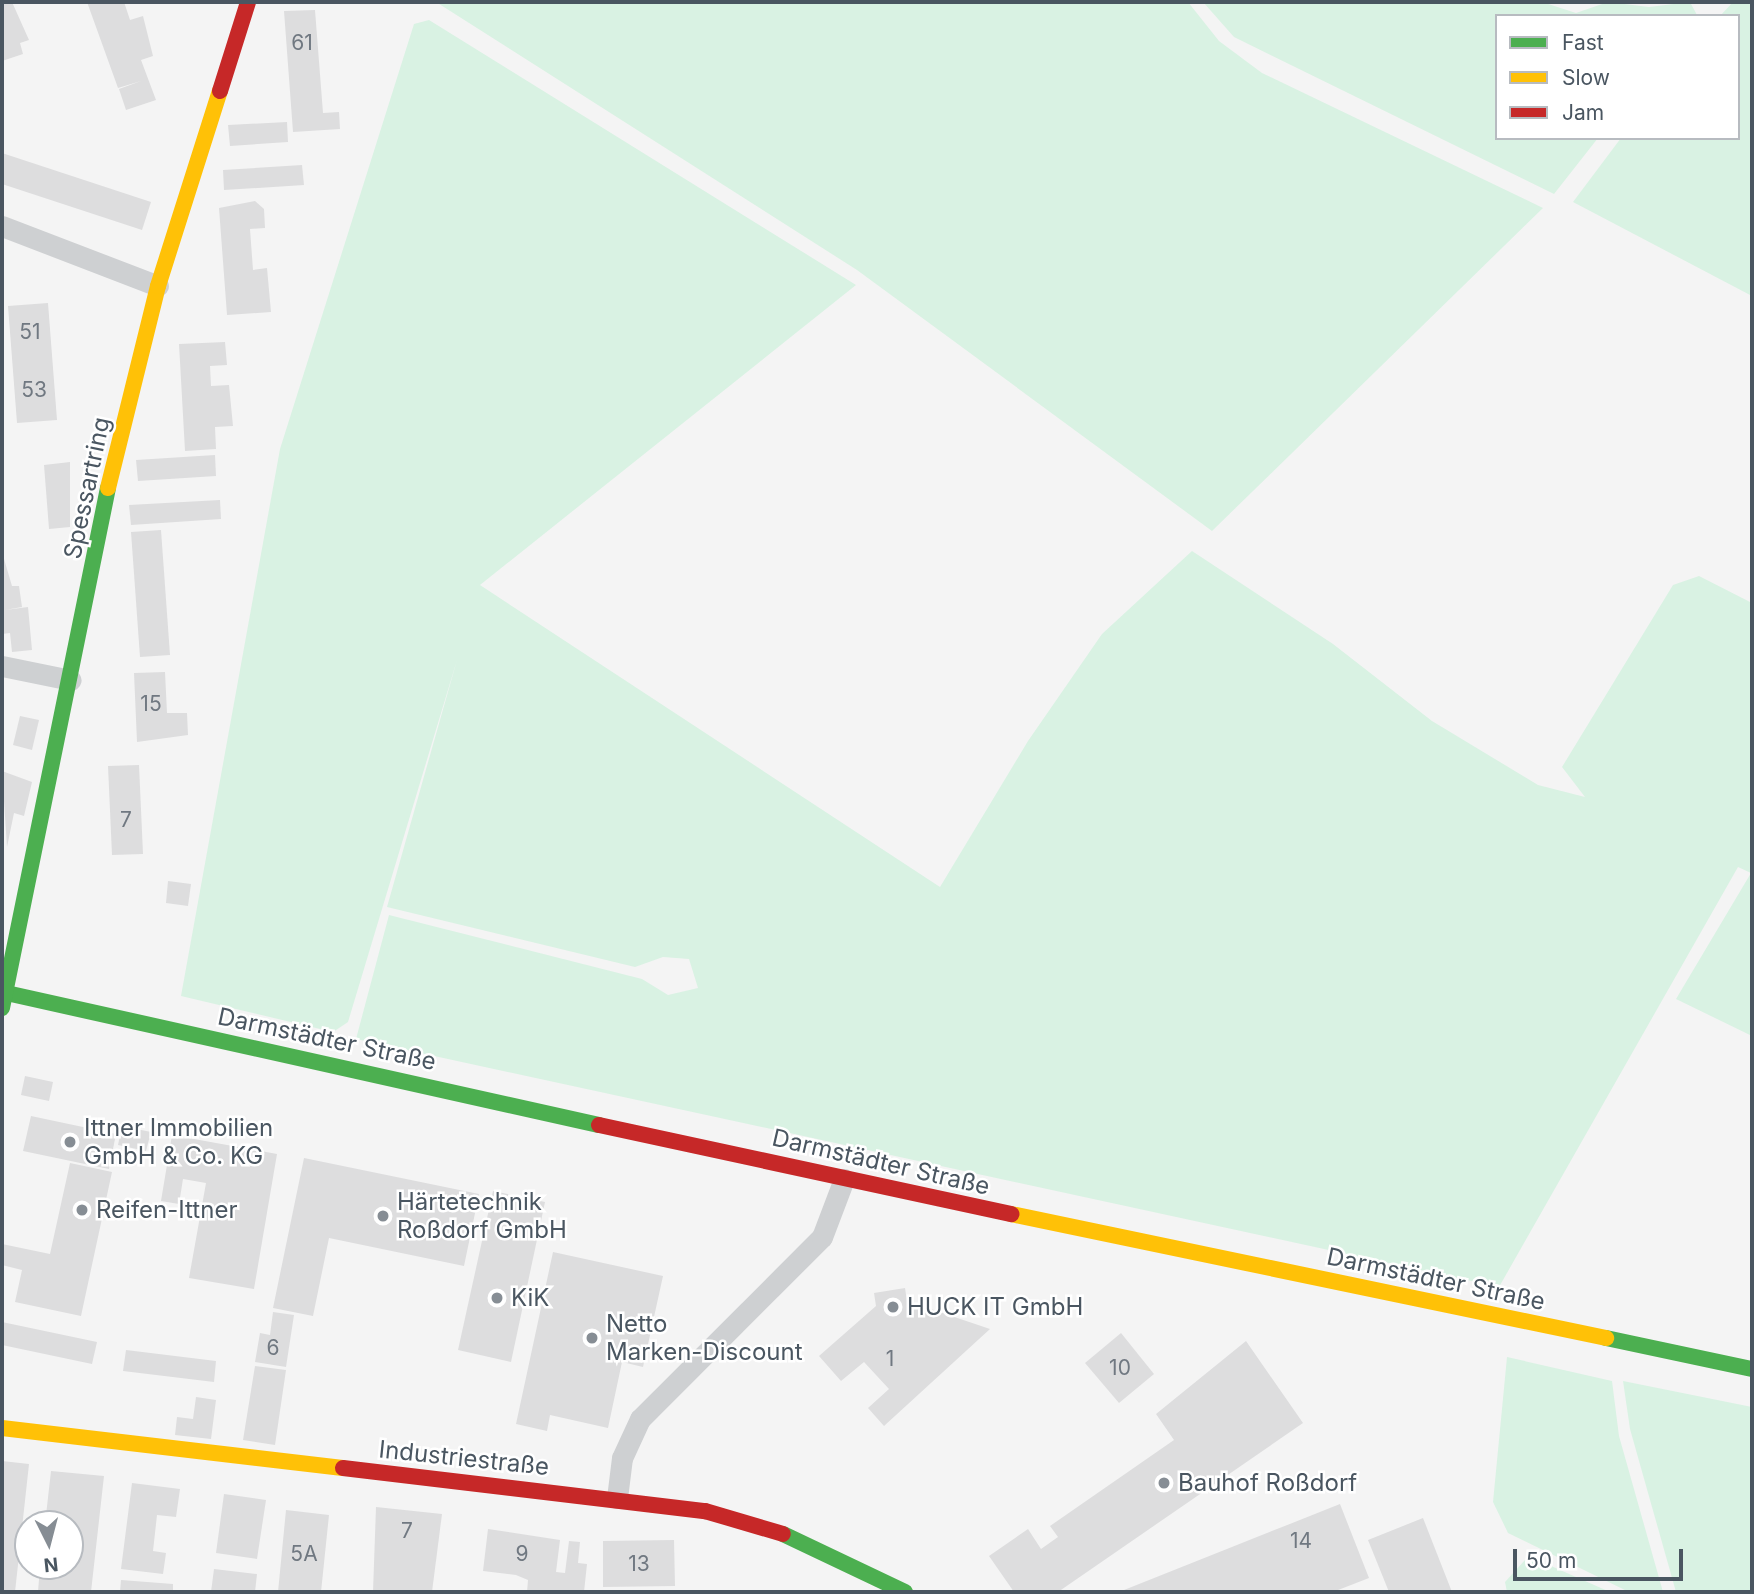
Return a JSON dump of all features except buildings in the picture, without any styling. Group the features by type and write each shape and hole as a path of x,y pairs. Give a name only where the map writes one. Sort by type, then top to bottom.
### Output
{"street":[{"name":"Spessartring","path":"3,998 71,680 114,460 158,286 248,2"},
{"path":"2,226 158,286"},
{"path":"2,666 71,680"},
{"name":"Darmstädter Straße","path":"3,998 844,1179 1752,1369"},
{"path":"617,1498 622,1458 640,1419 822,1237 844,1179"},
{"name":"Industriestraße","path":"2,1428 617,1498 705,1511 800,1539 905,1592"}],"green space":[{"path":"436,2 1188,2 1219,41 1262,73 1543,208 1212,531 857,270"},
{"path":"1203,2 1542,2 1576,13 1608,2 1649,7 1690,2 1696,14 1495,14 1495,140 1596,140 1554,194 1234,37"},
{"path":"1733,2 1752,2 1752,296 1573,202 1620,140 1740,140 1740,14 1722,14"},
{"path":"429,20 856,285 480,585 940,887 1028,741 1102,634 1192,551 1333,644 1432,721 1538,785 1585,797 1562,767 1673,585 1699,576 1752,603 1752,1036 1676,999 1751,873 1738,867 1499,1287 356,1039 389,915 642,979 668,995 698,988 689,959 663,957 635,967 387,907 457,660 348,1022 333,1032 181,996 280,449 414,24"},
{"path":"1507,1357 1612,1381 1619,1436 1663,1592 1629,1592 1508,1533 1493,1502"},
{"path":"1623,1381 1752,1407 1752,1592 1676,1592 1630,1429"},
{"path":"1525,1560 1542,1562 1610,1592 1507,1592 1505,1582"}],"traffic: fast":[{"path":"2,1008 108,488"},
{"path":"2,992 599,1125"},
{"path":"1606,1338 1752,1369"},
{"path":"783,1534 905,1592"}],"traffic: slow":[{"path":"108,488 158,286 220,91"},
{"path":"1011,1214 1606,1338"},
{"path":"2,1428 343,1468"}],"traffic: jam":[{"path":"220,91 248,2"},
{"path":"599,1125 1011,1214"},
{"path":"343,1468 705,1511 783,1534"}],"place":[{"name":"Ittner Immobilien GmbH & Co. KG","path":"70,1142"},
{"name":"Reifen-Ittner","path":"82,1210"},
{"name":"Härtetechnik Roßdorf GmbH","path":"383,1216"},
{"name":"KiK","path":"497,1298"},
{"name":"HUCK IT GmbH","path":"893,1307"},
{"name":"Netto Marken-Discount","path":"592,1338"},
{"name":"Bauhof Roßdorf","path":"1164,1483"}]}
